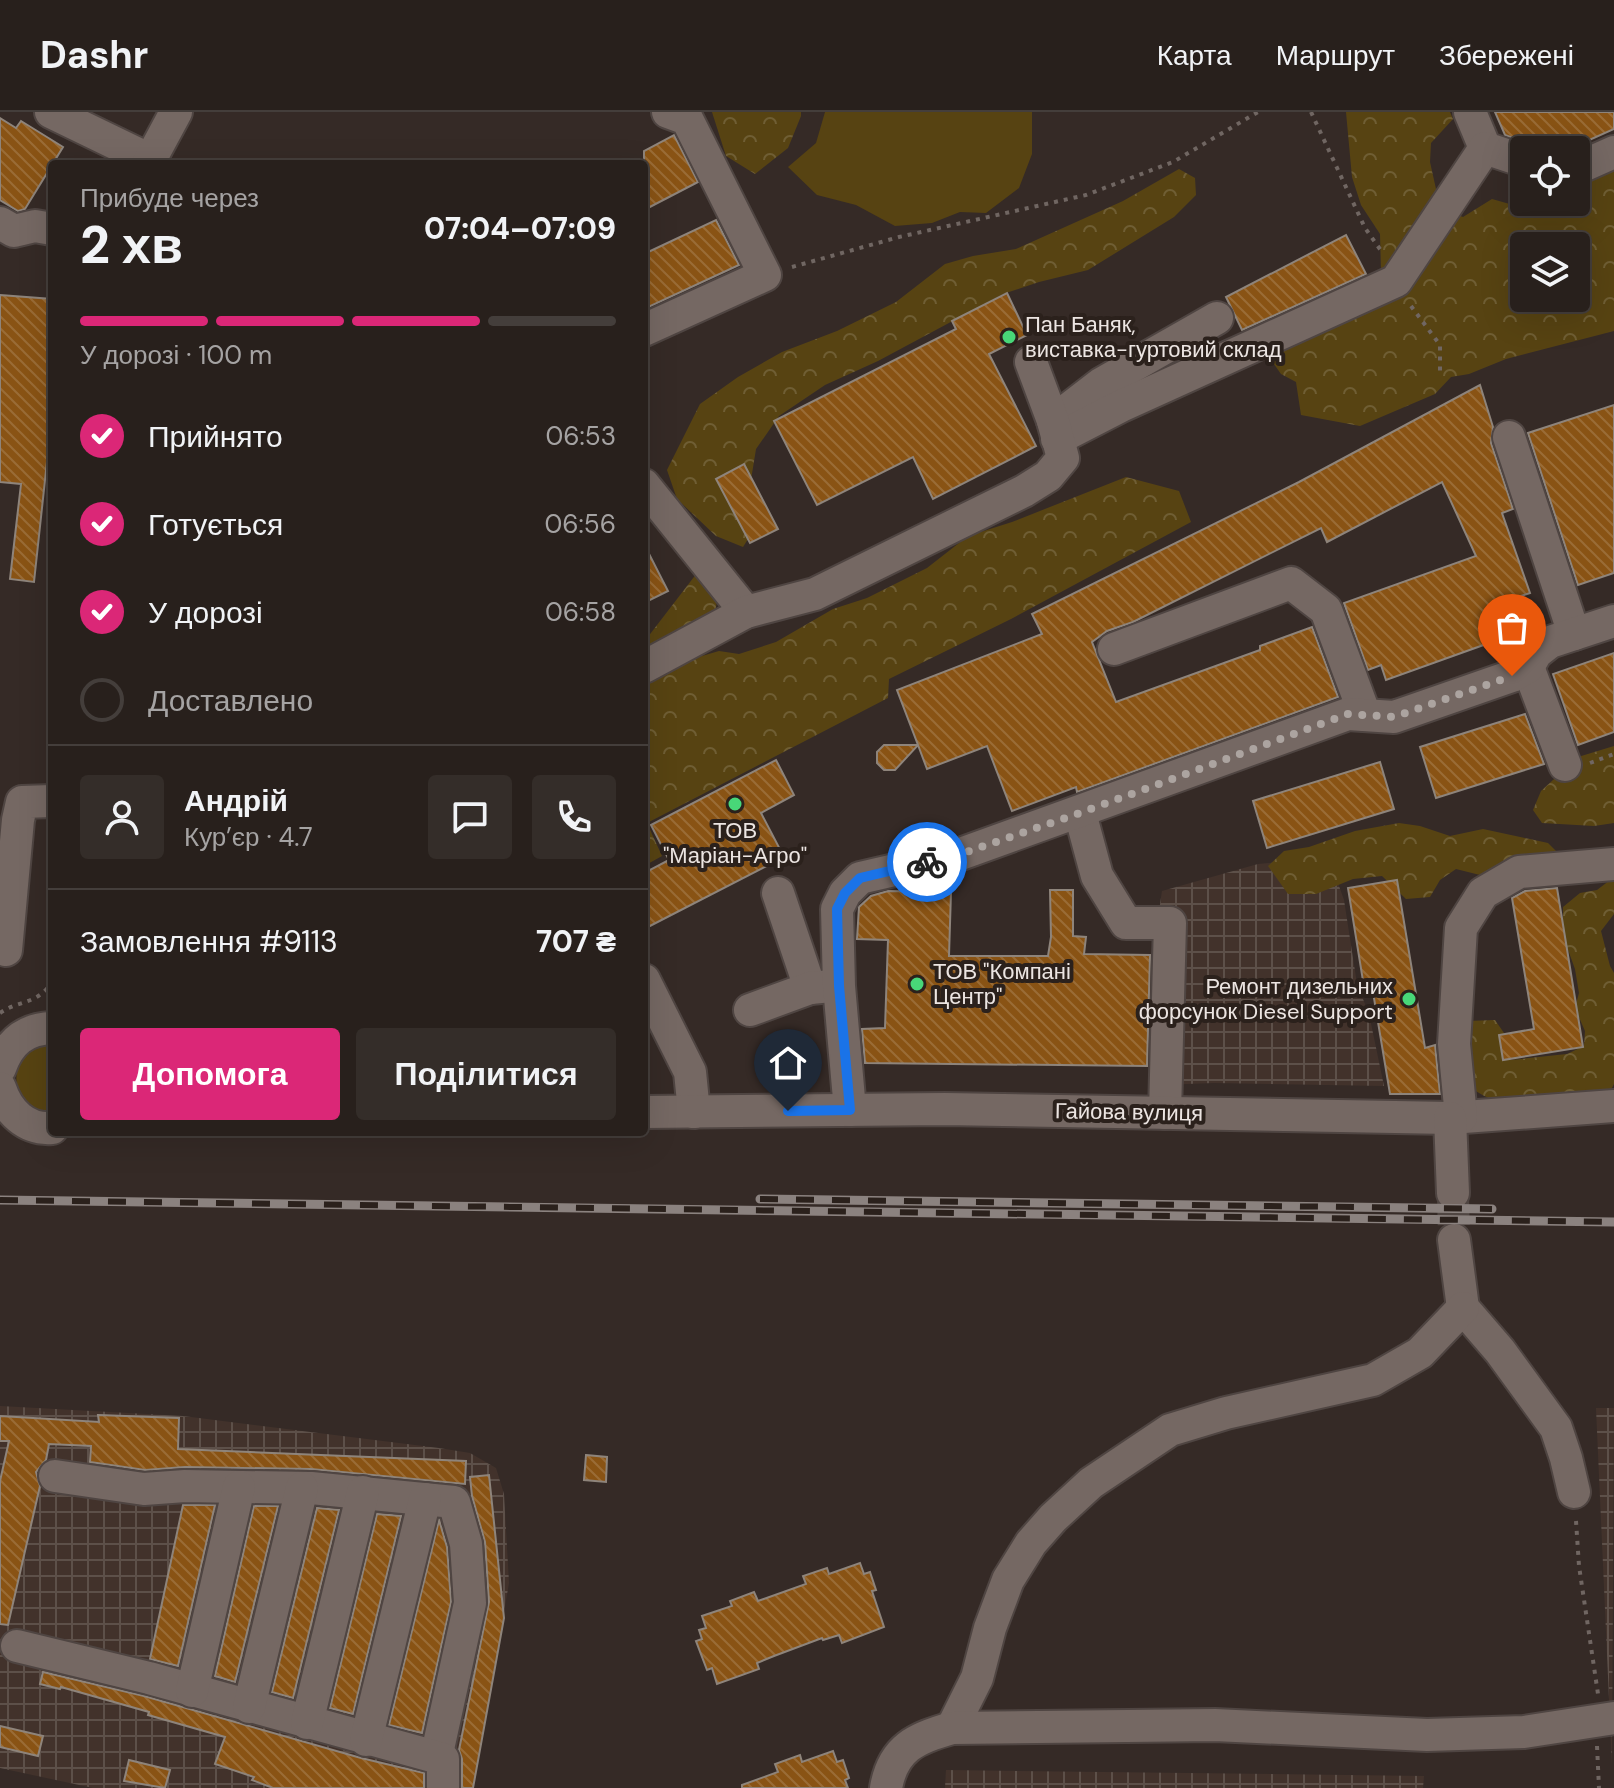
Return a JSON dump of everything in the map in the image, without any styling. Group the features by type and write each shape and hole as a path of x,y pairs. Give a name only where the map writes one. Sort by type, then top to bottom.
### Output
{"street":[{"path":"51,112 145,160"},
{"path":"150,160 176,112"},
{"path":"648,328 765,275 687,119 668,112"},
{"path":"1470,112 1485,148 1510,156"},
{"path":"1055,430 1121,406 1396,281 1485,148"},
{"path":"1590,163 1614,152"},
{"path":"0,223 14,231 35,226 48,228"},
{"path":"1055,430 1101,384 1217,318"},
{"path":"648,665 746,612 815,594 1024,491 1048,476 1063,458 1031,362"},
{"path":"1509,437 1574,634"},
{"path":"648,490 746,612"},
{"path":"1114,649 1291,583 1326,610 1365,715"},
{"path":"824,987 837,909 845,893 860,878 955,856 1348,714 1394,717 1512,676 1528,667 1536,653 1550,642 1614,621"},
{"path":"1528,667 1565,765"},
{"path":"6,950 22,802 48,801"},
{"path":"1080,813 1097,876 1126,923 1170,923 1165,1113"},
{"path":"1453,1193 1454,1044 1461,928 1483,893 1519,872 1614,864"},
{"path":"778,893 824,987 850,1110"},
{"path":"750,1010 824,987"},
{"path":"648,988 690,1072 694,1112"},
{"path":"0,1068 13,1042 26,1033 48,1029"},
{"path":"0,1088 4,1101 14,1115 27,1124 48,1128"},
{"name":"Гайова вулиця","path":"648,1112 945,1109 1455,1118 1614,1106"},
{"path":"1454,1240 1463,1308 1500,1351 1556,1428 1574,1492"},
{"path":"952,1728 977,1678 990,1628 1008,1580 1031,1543 1091,1483 1170,1430 1226,1413 1373,1380 1420,1353 1463,1308"},
{"path":"17,1646 366,1740 440,1773 470,1603 466,1544 454,1502 302,1488 144,1489 55,1476"},
{"path":"192,1691 239,1487"},
{"path":"249,1707 302,1488"},
{"path":"307,1723 363,1492"},
{"path":"366,1740 425,1499"},
{"path":"886,1788 889,1772 904,1748 928,1735 952,1728 1215,1725 1427,1735 1524,1732 1607,1719"}],"path":[{"path":"765,275 899,237 1086,195 1173,162 1258,112"},
{"path":"1311,112 1365,228 1380,248 1404,297 1440,345 1440,374"},
{"path":"0,1013 43,996 48,988"},
{"path":"1574,1492 1579,1566 1607,1719 1597,1735 1599,1788"}],"shaded area":[{"path":"1329,858 1344,900 1357,984 1369,1014 1384,1086 1159,1085 1159,911 1162,891 1258,864"},
{"path":"0,1406 183,1416 439,1448 470,1453 496,1468 504,1494 509,1583 473,1788 93,1788 0,1768"},
{"path":"1596,1408 1614,1408 1612,1766"},
{"path":"946,1770 1424,1776 1423,1788 945,1788"}],"green space":[{"path":"712,112 801,112 801,116 788,148 755,174 726,156"},
{"path":"825,112 1032,112 1032,154 1019,188 986,213 960,212 932,223 895,226 856,205 817,195 788,167 816,143"},
{"path":"1346,112 1450,112 1453,119 1431,143 1430,162 1440,207 1463,217 1492,199 1510,204 1510,216 1590,216 1590,173 1614,164 1614,331 1451,377 1435,394 1360,426 1301,415 1296,382 1281,374 1269,357 1292,330 1381,271 1380,234 1361,205 1352,177"},
{"path":"1179,169 1195,178 1196,195 1174,217 1088,270 1003,294 878,361 825,385 779,416 756,449 749,492 758,523 743,547 716,536 677,499 667,470 700,404 738,377 782,352 837,331 896,302 945,264 1016,249 1123,201"},
{"path":"1126,477 1179,491 1191,522 1011,619 889,679 888,698 648,822 648,674 719,651 739,654 776,642 833,609 867,598 927,568 968,536"},
{"path":"697,573 719,591 714,617 648,667 648,637"},
{"path":"1614,746 1614,823 1594,826 1542,823 1533,810 1541,791 1578,757"},
{"path":"1399,823 1450,836 1483,829 1548,843 1556,851 1554,856 1484,876 1456,869 1440,880 1430,897 1406,899 1382,876 1353,879 1316,894 1288,894 1268,866 1284,851 1309,847 1355,831"},
{"path":"648,825 662,856 648,864"},
{"path":"1614,877 1614,914 1601,931 1614,973 1614,1084 1602,1107 1550,1109 1517,1106 1485,1096 1470,1087 1467,1021 1495,1020 1504,1033 1511,1060 1567,1054 1584,1046 1585,1031 1575,1008 1579,993 1575,969 1563,936 1563,907 1580,893 1597,890"},
{"path":"48,1046 48,1111 26,1102 19,1092 16,1079 18,1067 25,1056 36,1048"}],"building":[{"path":"1495,112 1614,112 1614,129 1590,140 1590,136 1505,135"},
{"path":"0,118 16,128 21,121 63,147 55,160 48,160 48,171 25,209 18,211 0,200"},
{"path":"674,135 698,182 648,208 648,160 644,160 644,151"},
{"path":"716,220 739,265 648,307 648,252"},
{"path":"1346,235 1366,274 1242,330 1226,297"},
{"path":"1007,293 1027,335 989,354 1036,446 933,499 913,457 817,505 774,421 956,329 952,321"},
{"path":"0,295 48,299 48,452 34,582 10,579 21,484 0,482"},
{"path":"1480,385 1493,427 1491,443 1513,509 1502,513 1530,593 1494,605 1503,638 1386,680 1381,665 1368,670 1344,603 1476,556 1442,482 1327,542 1321,528 1133,622 1107,631 1092,642 1116,702 1260,650 1260,646 1312,627 1338,697 1077,792 1076,787 1012,811 987,746 927,769 897,690 1042,634 1032,614 1299,482"},
{"path":"1614,405 1614,573 1578,585 1528,433"},
{"path":"744,464 778,529 750,543 716,479"},
{"path":"648,552 668,591 648,601"},
{"path":"1614,653 1614,732 1578,745 1553,674"},
{"path":"1525,714 1544,764 1436,798 1420,747"},
{"path":"884,745 918,745 895,770 884,770 877,763 877,752"},
{"path":"776,760 794,795 761,813 784,857 648,927 648,871 669,860 651,825"},
{"path":"1380,762 1394,809 1267,848 1253,801"},
{"path":"1397,880 1425,1048 1435,1045 1440,1094 1390,1094 1371,980 1363,981 1348,888"},
{"path":"1557,888 1583,1047 1503,1060 1499,1035 1534,1029 1512,898 1525,891"},
{"path":"1050,890 1073,890 1073,936 1086,937 1084,954 1150,955 1147,1066 865,1063 862,1029 885,1028 888,940 857,939 859,907 871,896 888,891 951,892 949,956 1048,956 1051,937"},
{"path":"98,1415 179,1418 178,1449 466,1461 465,1484 311,1469 185,1467 145,1470 90,1462 91,1446 49,1444 46,1460 36,1472 40,1486 8,1625 0,1624 0,1481 9,1441 0,1441 0,1416 99,1422"},
{"path":"586,1455 607,1457 606,1482 584,1480"},
{"path":"489,1475 504,1618 473,1788 462,1788 459,1750 489,1602 485,1542 470,1477"},
{"path":"183,1505 215,1505 178,1666 150,1659"},
{"path":"254,1506 278,1506 235,1682 215,1676"},
{"path":"317,1508 339,1510 293,1698 272,1692"},
{"path":"377,1514 401,1516 353,1714 330,1708"},
{"path":"439,1520 447,1547 451,1602 422,1733 389,1725"},
{"path":"860,1563 864,1574 870,1572 876,1590 872,1591 884,1627 842,1643 839,1635 822,1638 757,1663 759,1669 717,1684 712,1668 707,1670 696,1641 702,1639 699,1630 706,1628 702,1616 732,1606 730,1601 754,1592 758,1601 806,1584 803,1576 827,1568 829,1574"},
{"path":"43,1672 144,1696 424,1773 424,1788 273,1788 252,1780 254,1777 215,1764 225,1737 148,1715 149,1712 40,1684"},
{"path":"0,1726 43,1736 38,1756 0,1747"},
{"path":"833,1751 837,1762 843,1760 849,1778 845,1780 848,1788 742,1788 742,1785 778,1772 775,1764 800,1755 802,1762"},
{"path":"129,1760 170,1770 165,1788 124,1781"}],"tunnel":[{"path":"1453,1193 1454,1240"}],"railway":[{"path":"760,1199 1492,1209"},
{"path":"0,1200 1614,1222"}],"way so far":[{"path":"927,862 955,856 1080,813 1348,714 1394,717 1512,676"}],"place":[{"name":"Пан Баняк, виставка-гуртовий склад","path":"1009,337"},
{"name":"ТОВ \"Маріан-Агро\"","path":"735,804"},
{"name":"ТОВ \"Компані Центр\"","path":"917,984"},
{"name":"Ремонт дизельних форсунок Diesel Support","path":"1409,999"}],"route":[{"path":"788,1111 850,1110 838,960 837,909 845,893 860,878 927,862"}]}
